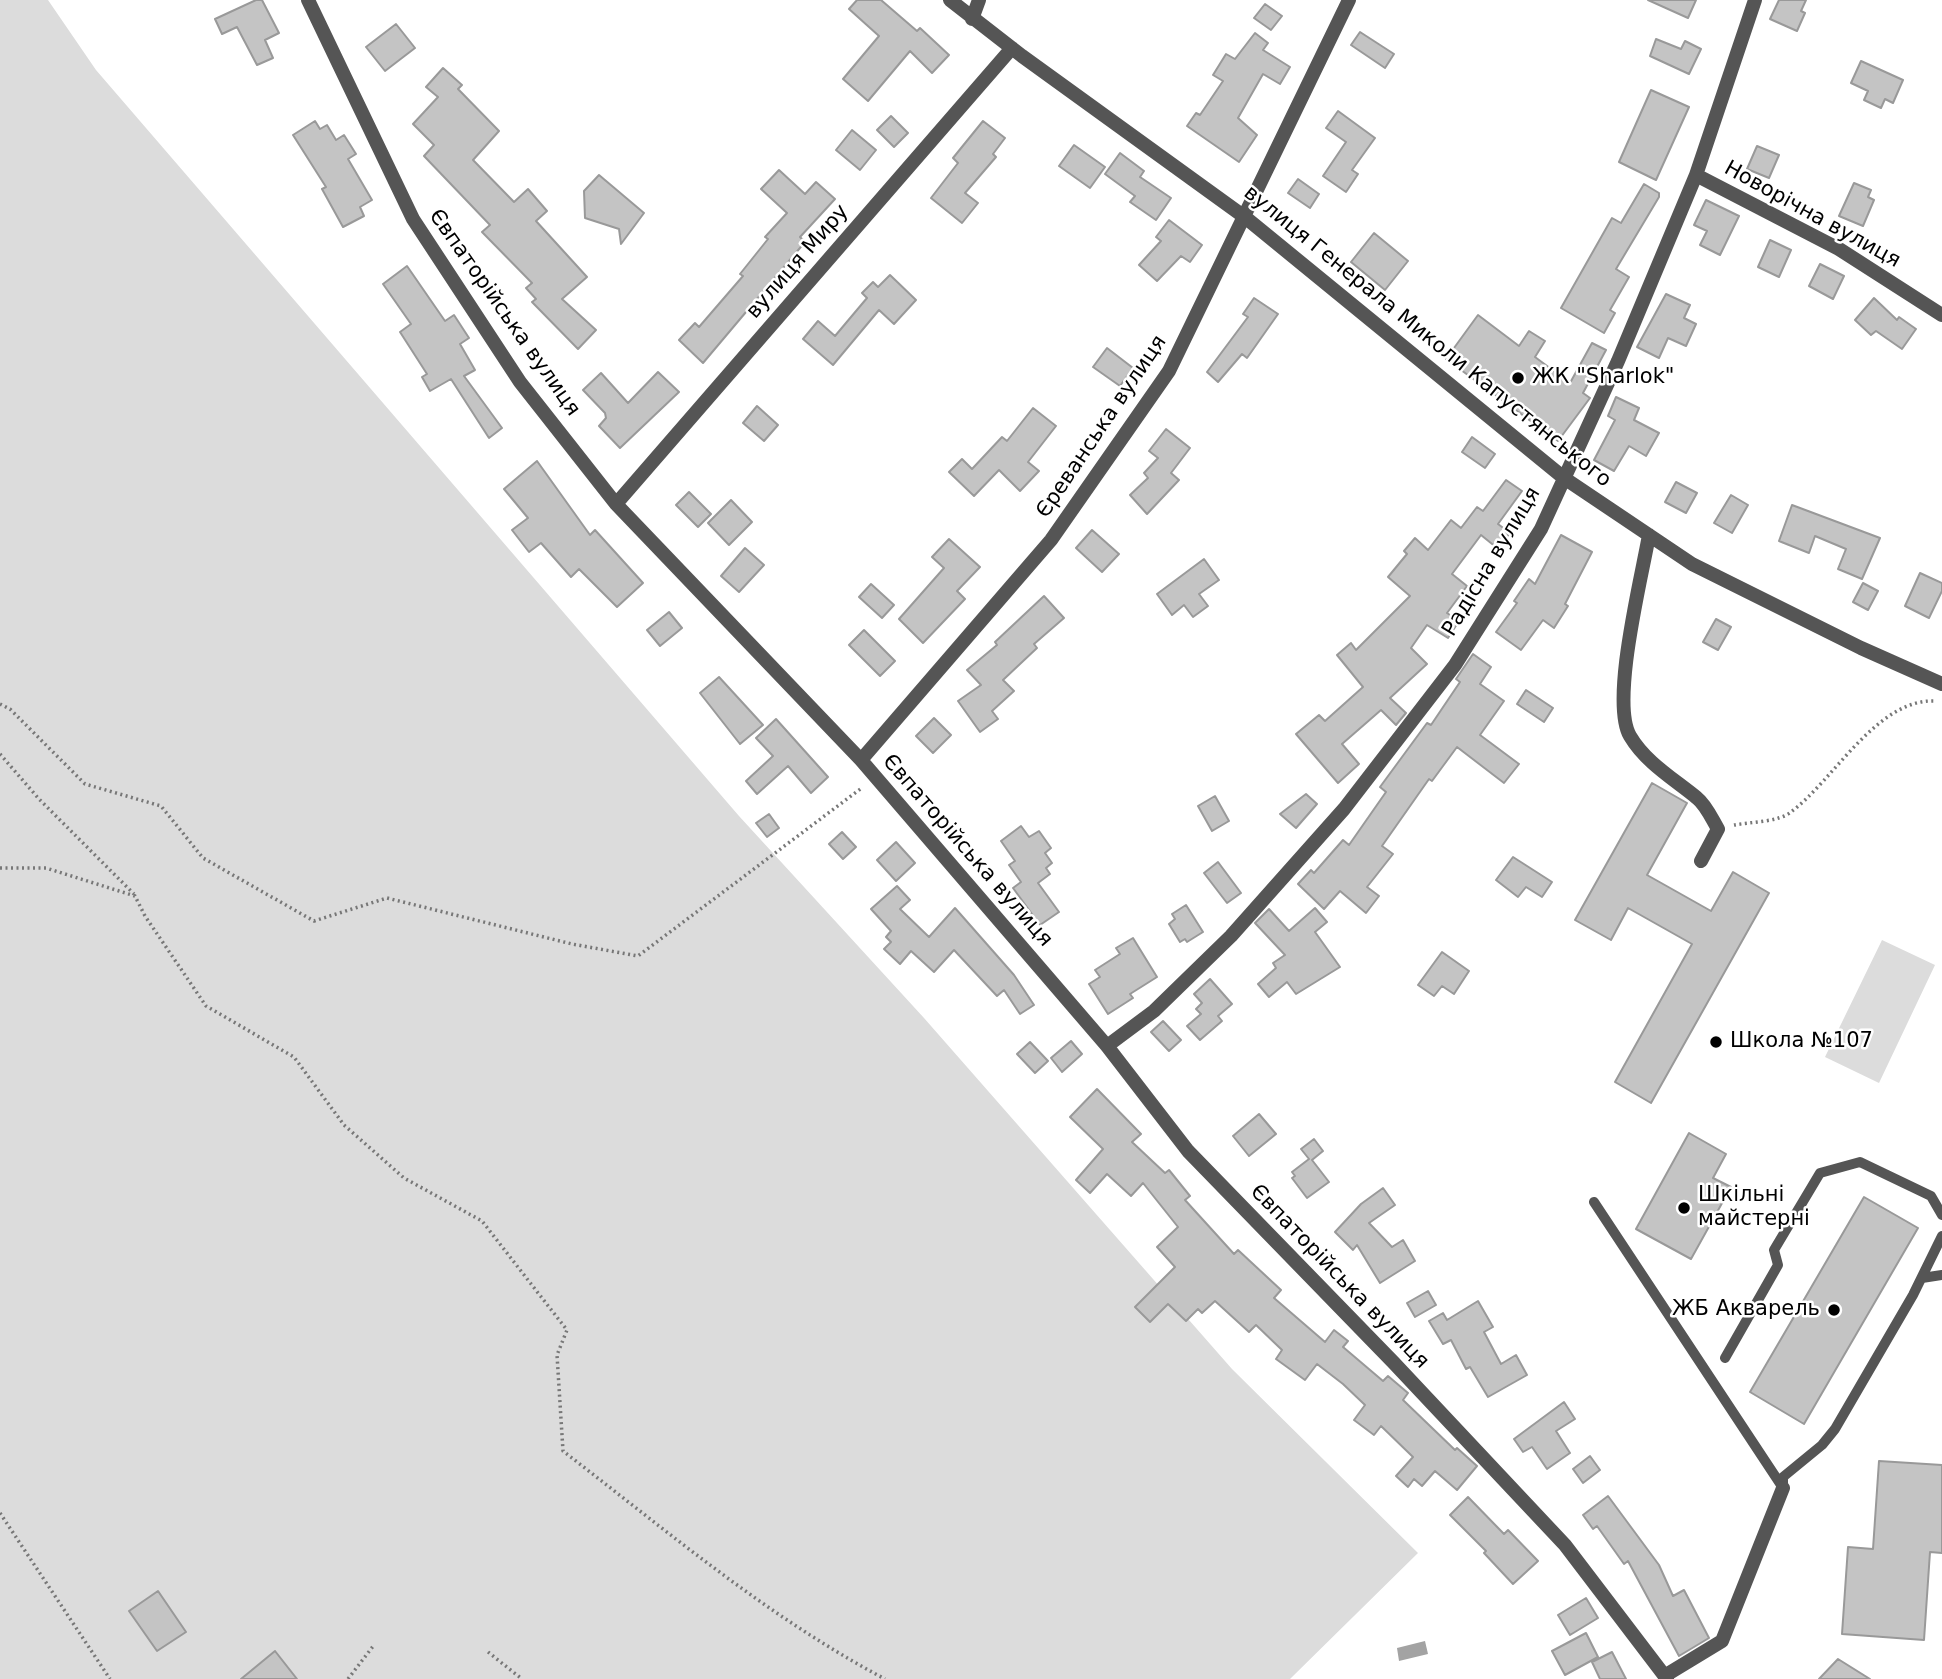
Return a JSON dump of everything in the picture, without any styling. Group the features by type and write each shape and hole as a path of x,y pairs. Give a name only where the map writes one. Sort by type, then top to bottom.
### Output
{"street":[{"name":"Євпаторійська вулиця","path":"308,0 413,219 520,382 616,504 861,760 1107,1046 1188,1151 1394,1363 1565,1545 1667,1677"},
{"name":"вулиця Генерала Миколи Капустянського","path":"950,0 972,19 1246,218 1564,478 1692,564 1861,648 1942,684"},
{"path":"972,19 979,0"},
{"name":"Єреванська вулиця","path":"861,760 1051,540 1169,371 1246,218 1349,0"},
{"name":"Радісна вулиця","path":"1107,1046 1154,1010 1231,936 1343,809 1455,665 1541,529 1618,361 1696,175 1755,0"},
{"name":"вулиця Миру","path":"616,504 1012,48"},
{"name":"Новорічна вулиця","path":"1696,175 1839,249 1942,315"},
{"path":"1649,535 1629,642 1624,703 1628,734 1672,781 1699,799 1718,828 1701,861"},
{"path":"1667,1677 1722,1641 1783,1488"}],"lane":[{"path":"1725,1358 1779,1265 1774,1250 1820,1173 1860,1162 1930,1196 1942,1216"},
{"path":"1594,1202 1783,1488"},
{"path":"1783,1488 1783,1477 1822,1445 1835,1429 1922,1278 1942,1236"},
{"path":"1922,1278 1942,1275"}],"path":[{"path":"1718,828 1789,814 1891,712 1925,701 1942,702"},
{"path":"0,704 10,709 85,784 161,806 203,858 314,921 387,898 572,944 638,956 876,778"},
{"path":"0,754 39,799 135,896 145,916 206,1006 294,1057 344,1125 404,1178 482,1221 491,1232 567,1331 557,1355 563,1451 716,1572 810,1635 885,1679"},
{"path":"0,868 47,868 135,896"},
{"path":"0,1513 110,1679"},
{"path":"348,1679 374,1645"},
{"path":"488,1652 522,1679"}],"shaded area":[{"path":"0,0 48,0 96,70 739,816 924,1018 1232,1369 1418,1553 1290,1679 0,1679"},
{"path":"1882,940 1935,965 1879,1083 1825,1057"},
{"path":"1425,1641 1428,1654 1399,1661 1397,1648"}],"building":[{"path":"256,0 262,0 279,33 265,40 273,58 257,65 237,27 222,34 215,19"},
{"path":"857,0 881,0 917,31 920,28 949,55 932,73 910,51 868,101 843,79 879,36 849,9"},
{"path":"1648,0 1696,0 1688,18"},
{"path":"1779,0 1806,0 1801,11 1805,13 1797,31 1770,19"},
{"path":"1265,4 1282,16 1271,30 1254,18"},
{"path":"396,24 415,48 385,71 366,47"},
{"path":"1360,32 1394,54 1385,68 1351,45"},
{"path":"1255,33 1268,43 1263,50 1290,67 1280,84 1263,74 1238,118 1257,135 1239,162 1187,126 1196,113 1200,115 1223,81 1213,75 1226,54 1235,59"},
{"path":"1656,39 1681,49 1685,41 1701,49 1689,74 1650,56"},
{"path":"1861,61 1903,80 1893,103 1885,99 1881,108 1864,100 1868,91 1851,83"},
{"path":"443,68 462,85 458,89 499,131 473,160 514,202 528,189 547,211 536,221 587,277 562,299 596,330 578,349 532,302 536,299 526,288 532,283 482,232 490,225 424,156 434,145 413,124 438,97 426,87"},
{"path":"1651,90 1689,107 1656,180 1619,162"},
{"path":"1338,111 1375,138 1352,170 1358,174 1346,192 1323,176 1346,142 1326,128"},
{"path":"891,116 908,133 894,147 877,130"},
{"path":"315,121 320,129 327,125 336,140 344,135 356,154 348,159 372,200 360,207 364,216 343,227 322,189 326,187 293,135"},
{"path":"983,121 1005,138 993,154 996,157 965,193 978,203 962,223 931,198 958,163 953,158"},
{"path":"852,130 876,150 860,170 836,150"},
{"path":"1074,145 1105,167 1090,188 1059,166"},
{"path":"1757,146 1779,155 1769,178 1747,169"},
{"path":"1120,153 1144,171 1140,177 1171,198 1156,220 1130,202 1135,196 1105,174"},
{"path":"779,170 805,194 816,182 835,199 800,237 805,242 703,363 679,340 695,323 699,327 743,276 740,274 768,239 765,237 787,213 761,189"},
{"path":"599,175 644,213 621,244 619,229 585,218 584,191"},
{"path":"1298,179 1319,194 1310,208 1288,193"},
{"path":"1854,183 1871,190 1868,197 1874,200 1863,226 1839,216"},
{"path":"1644,184 1659,193 1659,197 1616,269 1629,277 1610,310 1615,313 1604,333 1561,308 1612,218 1621,223"},
{"path":"1706,200 1739,216 1720,255 1700,245 1707,231 1694,225"},
{"path":"1169,220 1202,245 1190,262 1181,256 1157,281 1139,265 1161,241 1156,237"},
{"path":"1374,233 1408,261 1385,290 1351,262"},
{"path":"1770,240 1791,250 1779,277 1758,267"},
{"path":"1820,264 1844,276 1833,299 1809,286"},
{"path":"407,266 445,321 454,315 469,338 460,344 475,370 464,376 502,428 489,438 451,379 430,391 422,377 427,374 400,332 411,324 383,284"},
{"path":"890,275 916,300 894,324 879,310 833,365 803,339 818,321 835,336 867,298 862,293 873,282 878,287"},
{"path":"1666,294 1690,305 1684,318 1696,324 1686,346 1668,338 1659,358 1637,347"},
{"path":"1254,298 1278,314 1247,358 1242,354 1218,382 1207,372 1248,317 1243,314"},
{"path":"1874,298 1897,320 1899,317 1916,329 1902,349 1876,331 1871,335 1855,320"},
{"name":"ЖК \"Sharlok\"","path":"1478,315 1519,346 1529,331 1545,341 1535,357 1570,383 1592,343 1606,350 1583,393 1590,398 1558,441 1446,359"},
{"path":"1107,348 1133,368 1120,386 1093,367"},
{"path":"658,372 679,392 620,448 599,426 606,418 605,413 583,390 601,373 628,403"},
{"path":"1616,397 1639,408 1634,420 1659,433 1646,456 1629,446 1614,471 1594,460 1615,420 1608,416"},
{"path":"757,406 778,425 764,441 743,423"},
{"path":"1033,408 1056,426 1028,462 1039,471 1020,491 999,470 974,496 949,472 962,459 972,469 1002,437 1007,441"},
{"path":"1166,429 1190,448 1171,473 1179,480 1147,514 1130,495 1148,478 1144,473 1158,458 1149,451"},
{"path":"1472,437 1495,454 1485,468 1462,452"},
{"path":"537,461 590,535 595,530 643,583 617,607 579,569 571,577 541,543 529,552 512,530 528,518 504,489"},
{"path":"1506,480 1522,491 1498,524 1510,533 1497,548 1481,535 1452,574 1467,586 1447,613 1459,621 1448,638 1427,625 1411,648 1427,664 1390,698 1406,713 1396,725 1381,710 1342,744 1359,764 1338,783 1296,734 1319,715 1325,721 1363,687 1337,655 1351,643 1356,650 1410,596 1388,577 1407,554 1404,551 1415,538 1428,550 1451,520 1461,528 1477,507 1483,511"},
{"path":"1676,482 1697,493 1686,513 1665,502"},
{"path":"689,492 711,514 698,527 676,505"},
{"path":"1731,495 1748,505 1732,533 1714,523"},
{"path":"731,500 752,522 729,545 708,523"},
{"path":"1792,505 1880,538 1862,579 1838,569 1846,549 1815,536 1809,553 1779,541"},
{"path":"1092,530 1119,554 1102,572 1076,548"},
{"path":"1561,535 1592,552 1565,604 1568,606 1554,628 1543,620 1521,650 1496,632 1517,603 1514,601 1529,579 1535,584"},
{"path":"949,539 980,567 957,591 965,599 923,643 899,619 944,568 932,557"},
{"path":"745,548 764,565 739,592 721,576"},
{"path":"1204,559 1219,580 1199,594 1208,606 1193,617 1184,605 1172,615 1157,594"},
{"path":"1920,573 1942,583 1942,591 1929,618 1905,606"},
{"path":"1863,583 1878,591 1868,610 1853,602"},
{"path":"871,584 894,605 882,618 859,597"},
{"path":"1044,596 1064,618 1034,644 1037,648 1003,680 1014,691 992,711 998,719 980,732 958,701 981,685 967,670 997,645 995,642"},
{"path":"669,612 682,628 660,646 647,630"},
{"path":"1716,619 1731,627 1718,650 1703,642"},
{"path":"864,630 895,661 880,676 849,645"},
{"path":"1473,654 1491,667 1480,684 1504,701 1480,735 1519,764 1504,783 1457,747 1432,781 1429,779 1382,846 1393,854 1367,887 1379,896 1366,913 1340,891 1324,909 1298,884 1311,870 1314,873 1343,840 1349,845 1386,792 1380,787 1427,723 1431,725 1460,682 1456,679"},
{"path":"719,677 763,725 740,744 700,693"},
{"path":"1526,690 1553,708 1544,722 1517,704"},
{"path":"934,718 951,735 933,753 916,736"},
{"path":"776,719 828,777 811,793 788,766 757,794 746,781 773,756 756,738"},
{"path":"1652,783 1687,803 1647,875 1711,911 1733,872 1769,893 1651,1103 1615,1082 1692,944 1628,908 1611,940 1575,920"},
{"path":"1306,794 1317,804 1296,828 1280,814"},
{"path":"1215,796 1229,821 1212,831 1198,806"},
{"path":"769,814 779,828 767,837 756,823"},
{"path":"1021,826 1029,837 1039,831 1051,848 1045,853 1052,863 1046,868 1050,874 1038,883 1059,912 1040,925 1013,888 1021,882 1009,865 1015,861 1001,841"},
{"path":"842,832 856,847 843,859 829,844"},
{"path":"896,842 915,863 896,881 877,860"},
{"path":"1513,857 1552,882 1542,897 1526,887 1518,897 1496,880"},
{"path":"1218,862 1241,893 1227,903 1204,873"},
{"path":"897,886 910,900 900,909 929,937 955,908 1014,975 1034,1005 1020,1014 1004,990 997,996 954,950 934,972 911,951 900,964 884,949 891,942 886,937 891,931 871,909"},
{"path":"1186,905 1203,932 1187,942 1185,939 1180,942 1169,924 1175,919 1172,914"},
{"path":"1315,908 1327,922 1315,932 1340,967 1296,994 1287,982 1269,997 1258,984 1276,968 1273,963 1285,955 1255,923 1269,909 1289,931"},
{"path":"1133,938 1157,977 1130,994 1133,998 1108,1014 1089,984 1100,977 1095,970 1120,954 1116,948"},
{"path":"1442,952 1469,971 1454,994 1442,986 1434,996 1418,985"},
{"path":"1210,979 1232,1004 1218,1016 1222,1021 1200,1040 1187,1026 1201,1014 1196,1009 1202,1003 1194,994"},
{"path":"1163,1021 1181,1040 1169,1051 1151,1032"},
{"path":"1071,1041 1082,1054 1062,1072 1051,1058"},
{"path":"1030,1042 1048,1061 1035,1073 1017,1054"},
{"path":"1097,1089 1141,1134 1132,1142 1165,1173 1169,1170 1190,1196 1185,1200 1234,1254 1238,1250 1281,1290 1274,1298 1325,1342 1334,1330 1348,1341 1343,1347 1383,1381 1388,1376 1408,1393 1403,1400 1455,1450 1457,1448 1477,1466 1457,1490 1435,1471 1422,1486 1414,1479 1408,1487 1396,1476 1413,1457 1381,1426 1374,1435 1354,1420 1365,1405 1317,1364 1305,1380 1276,1359 1282,1350 1256,1325 1249,1332 1215,1301 1202,1313 1198,1309 1186,1321 1168,1304 1150,1322 1135,1307 1175,1267 1157,1247 1178,1227 1143,1183 1131,1196 1107,1174 1090,1193 1076,1180 1103,1149 1070,1117"},
{"path":"1259,1114 1276,1134 1249,1156 1233,1136"},
{"name":"Шкільні майстерні","path":"1689,1133 1726,1154 1713,1178 1731,1187 1691,1259 1636,1229"},
{"path":"1314,1139 1323,1151 1312,1160 1329,1182 1307,1198 1292,1178 1295,1176 1292,1172 1309,1159 1301,1149"},
{"path":"1383,1188 1395,1205 1369,1223 1392,1247 1403,1240 1415,1261 1380,1283 1357,1245 1353,1250 1335,1232 1361,1204"},
{"name":"ЖБ Акварель","path":"1864,1197 1918,1228 1804,1424 1750,1392"},
{"path":"1428,1291 1436,1305 1415,1317 1407,1303"},
{"path":"1478,1301 1493,1327 1484,1332 1501,1364 1516,1355 1527,1375 1488,1397 1470,1367 1466,1369 1451,1340 1443,1344 1429,1321 1443,1313 1447,1320"},
{"path":"1564,1402 1575,1419 1556,1431 1570,1453 1547,1469 1532,1447 1523,1452 1514,1439"},
{"path":"1590,1456 1600,1470 1583,1483 1573,1469"},
{"path":"1879,1461 1942,1465 1942,1553 1930,1552 1924,1640 1842,1634 1848,1547 1873,1549"},
{"path":"1608,1496 1659,1565 1673,1596 1684,1590 1709,1638 1679,1656 1628,1561 1624,1564 1597,1526 1593,1529 1583,1515"},
{"path":"1468,1497 1504,1534 1508,1530 1538,1561 1513,1584 1484,1553 1486,1551 1450,1515"},
{"path":"158,1591 186,1632 157,1651 129,1611"},
{"path":"1586,1598 1598,1618 1570,1635 1558,1615"},
{"path":"1586,1633 1598,1657 1565,1675 1552,1651"},
{"path":"275,1651 297,1679 241,1679"},
{"path":"1612,1652 1626,1679 1600,1679 1592,1662"},
{"path":"1838,1659 1870,1679 1819,1679"}],"place":[{"name":"ЖК \"Sharlok\"","path":"1518,378"},
{"name":"Школа №107","path":"1716,1042"},
{"name":"Шкільні майстерні","path":"1684,1208"},
{"name":"ЖБ Акварель","path":"1834,1310"}]}
